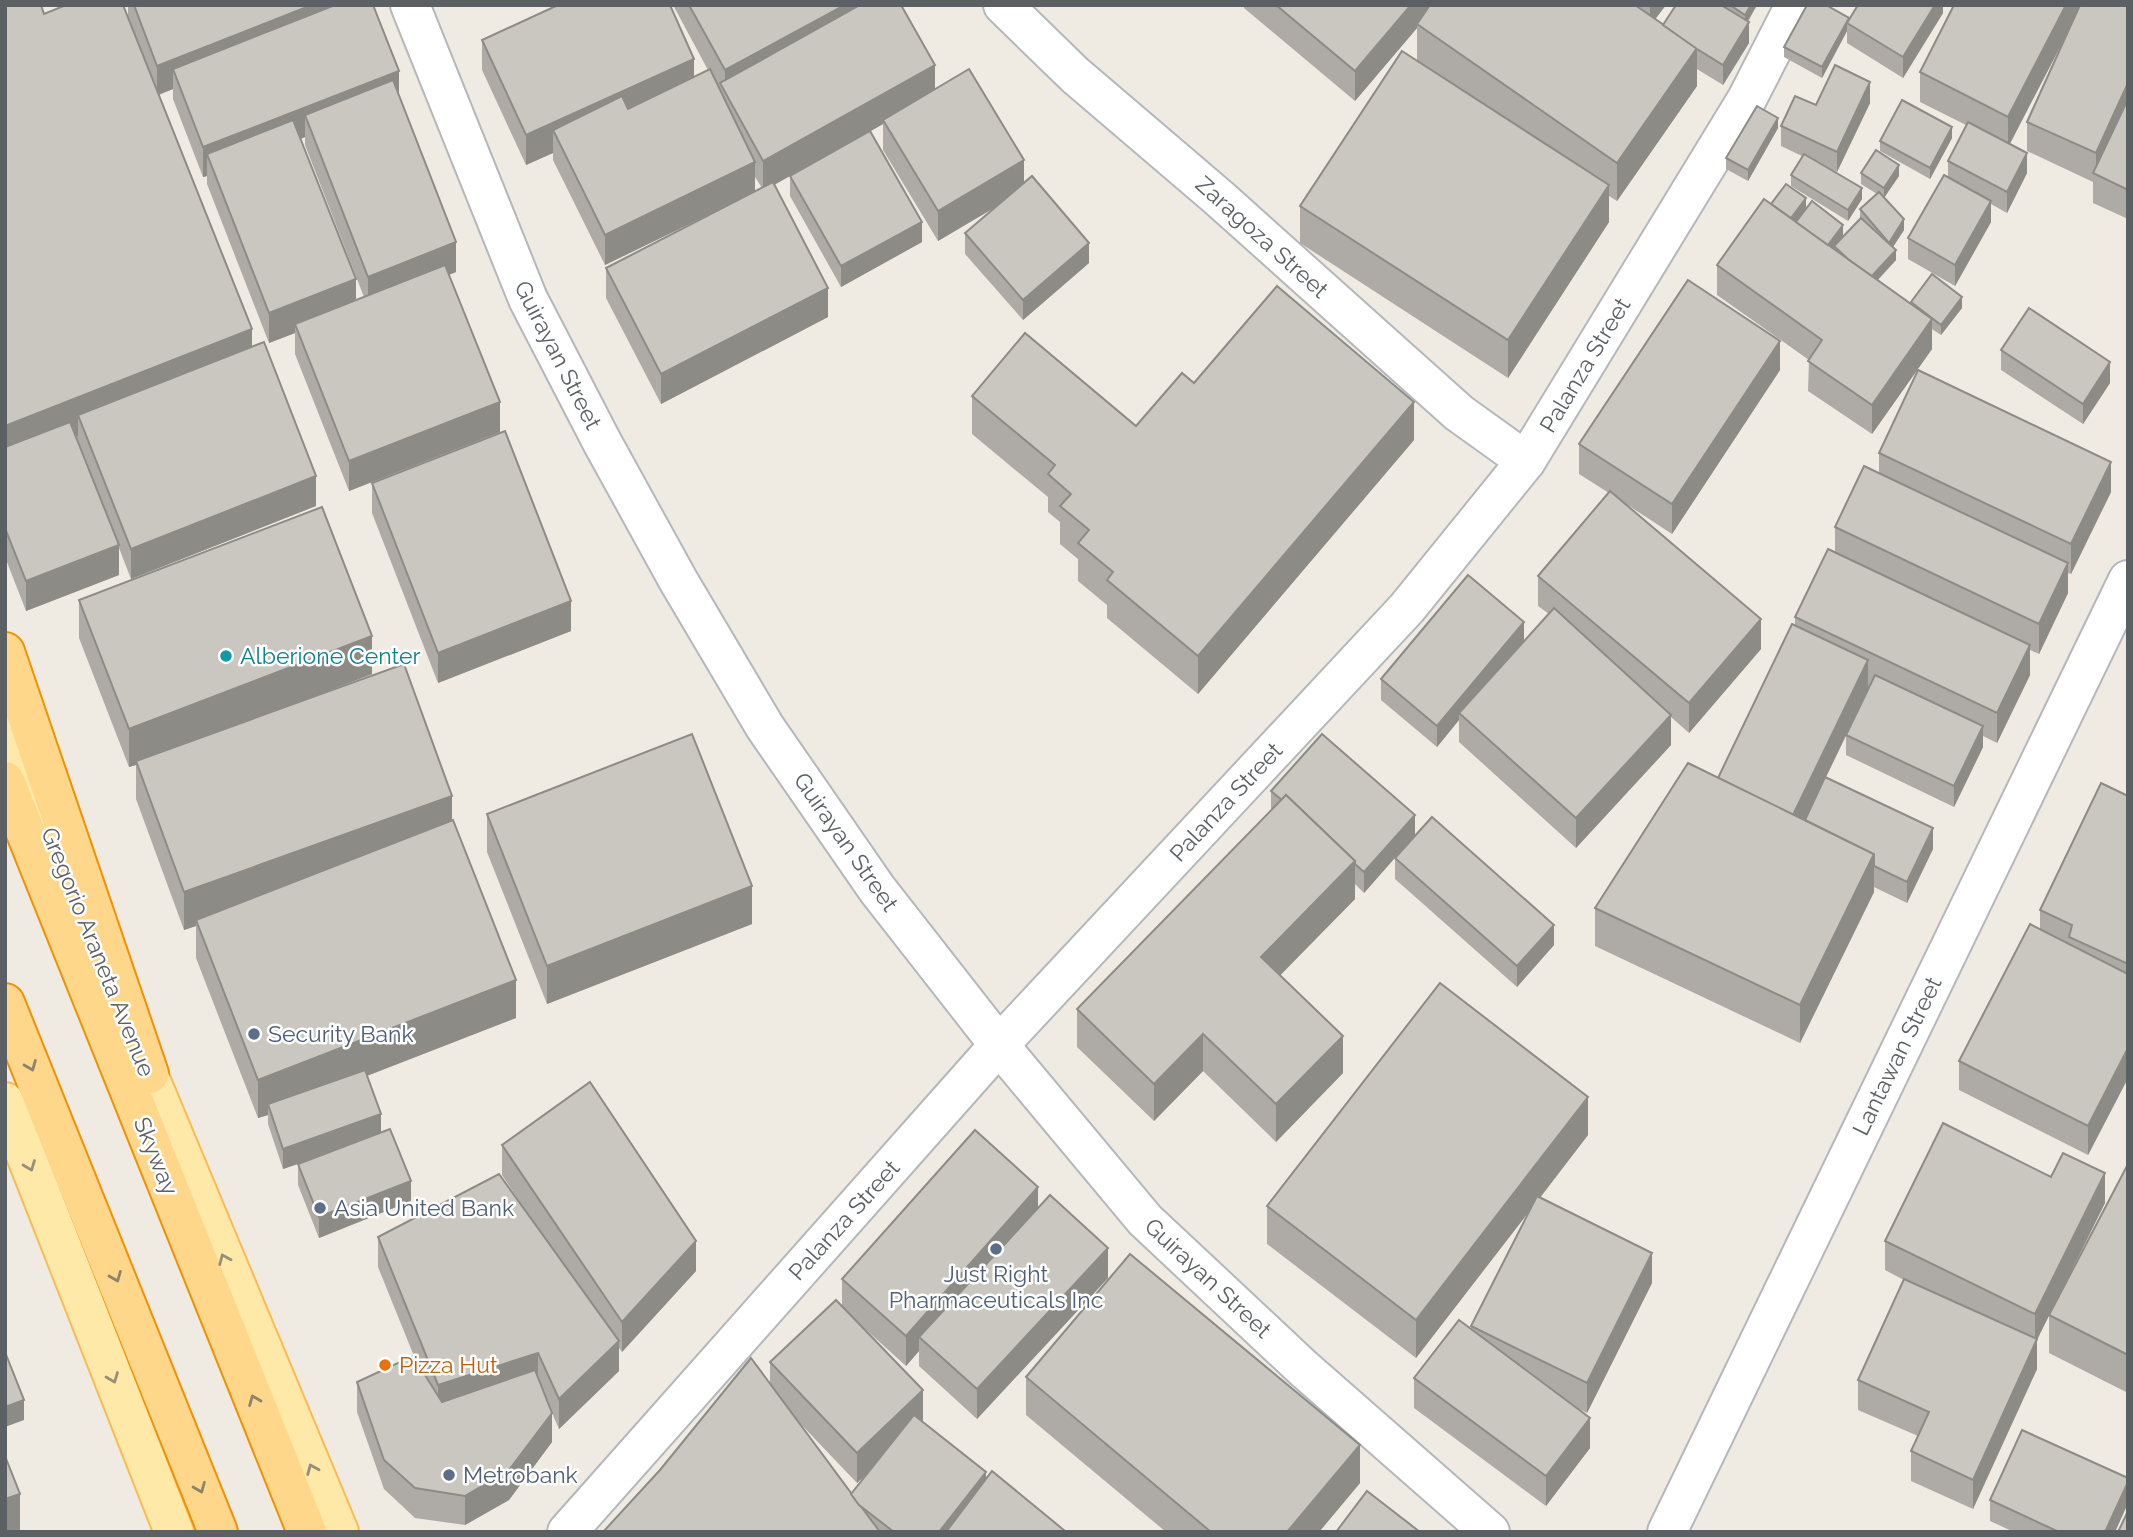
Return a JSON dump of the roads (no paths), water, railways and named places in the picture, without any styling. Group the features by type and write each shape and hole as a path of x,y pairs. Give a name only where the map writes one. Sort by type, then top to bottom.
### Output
{"highway":[{"path":"5,652 159,1103"},
{"name":"Skyway","path":"5,780 307,1532"},
{"path":"5,1003 218,1532"}],"main road":[{"name":"Gregorio Araneta Avenue","path":"5,721 159,1103 339,1532"},
{"path":"5,1102 174,1532"}],"street":[{"name":"Guirayan Street","path":"410,5 528,299 602,442 678,580 772,738 877,889 999,1045 1145,1220 1303,1368 1490,1532"},
{"name":"Zaragoza Street","path":"1003,5 1075,75 1219,198 1459,413 1526,461"},
{"name":"Palanza Street","path":"567,1532 999,1045 1407,608 1526,461 1746,99 1796,5"},
{"name":"Lantawan Street","path":"1667,1532 2128,580"}],"place":[{"name":"Alberione Center","path":"226,656"},
{"name":"Security Bank","path":"254,1034"},
{"name":"Asia United Bank","path":"320,1208"},
{"name":"Just Right Pharmaceuticals Inc","path":"996,1249"},
{"name":"Pizza Hut","path":"385,1365"},
{"name":"Metrobank","path":"449,1475"}]}
